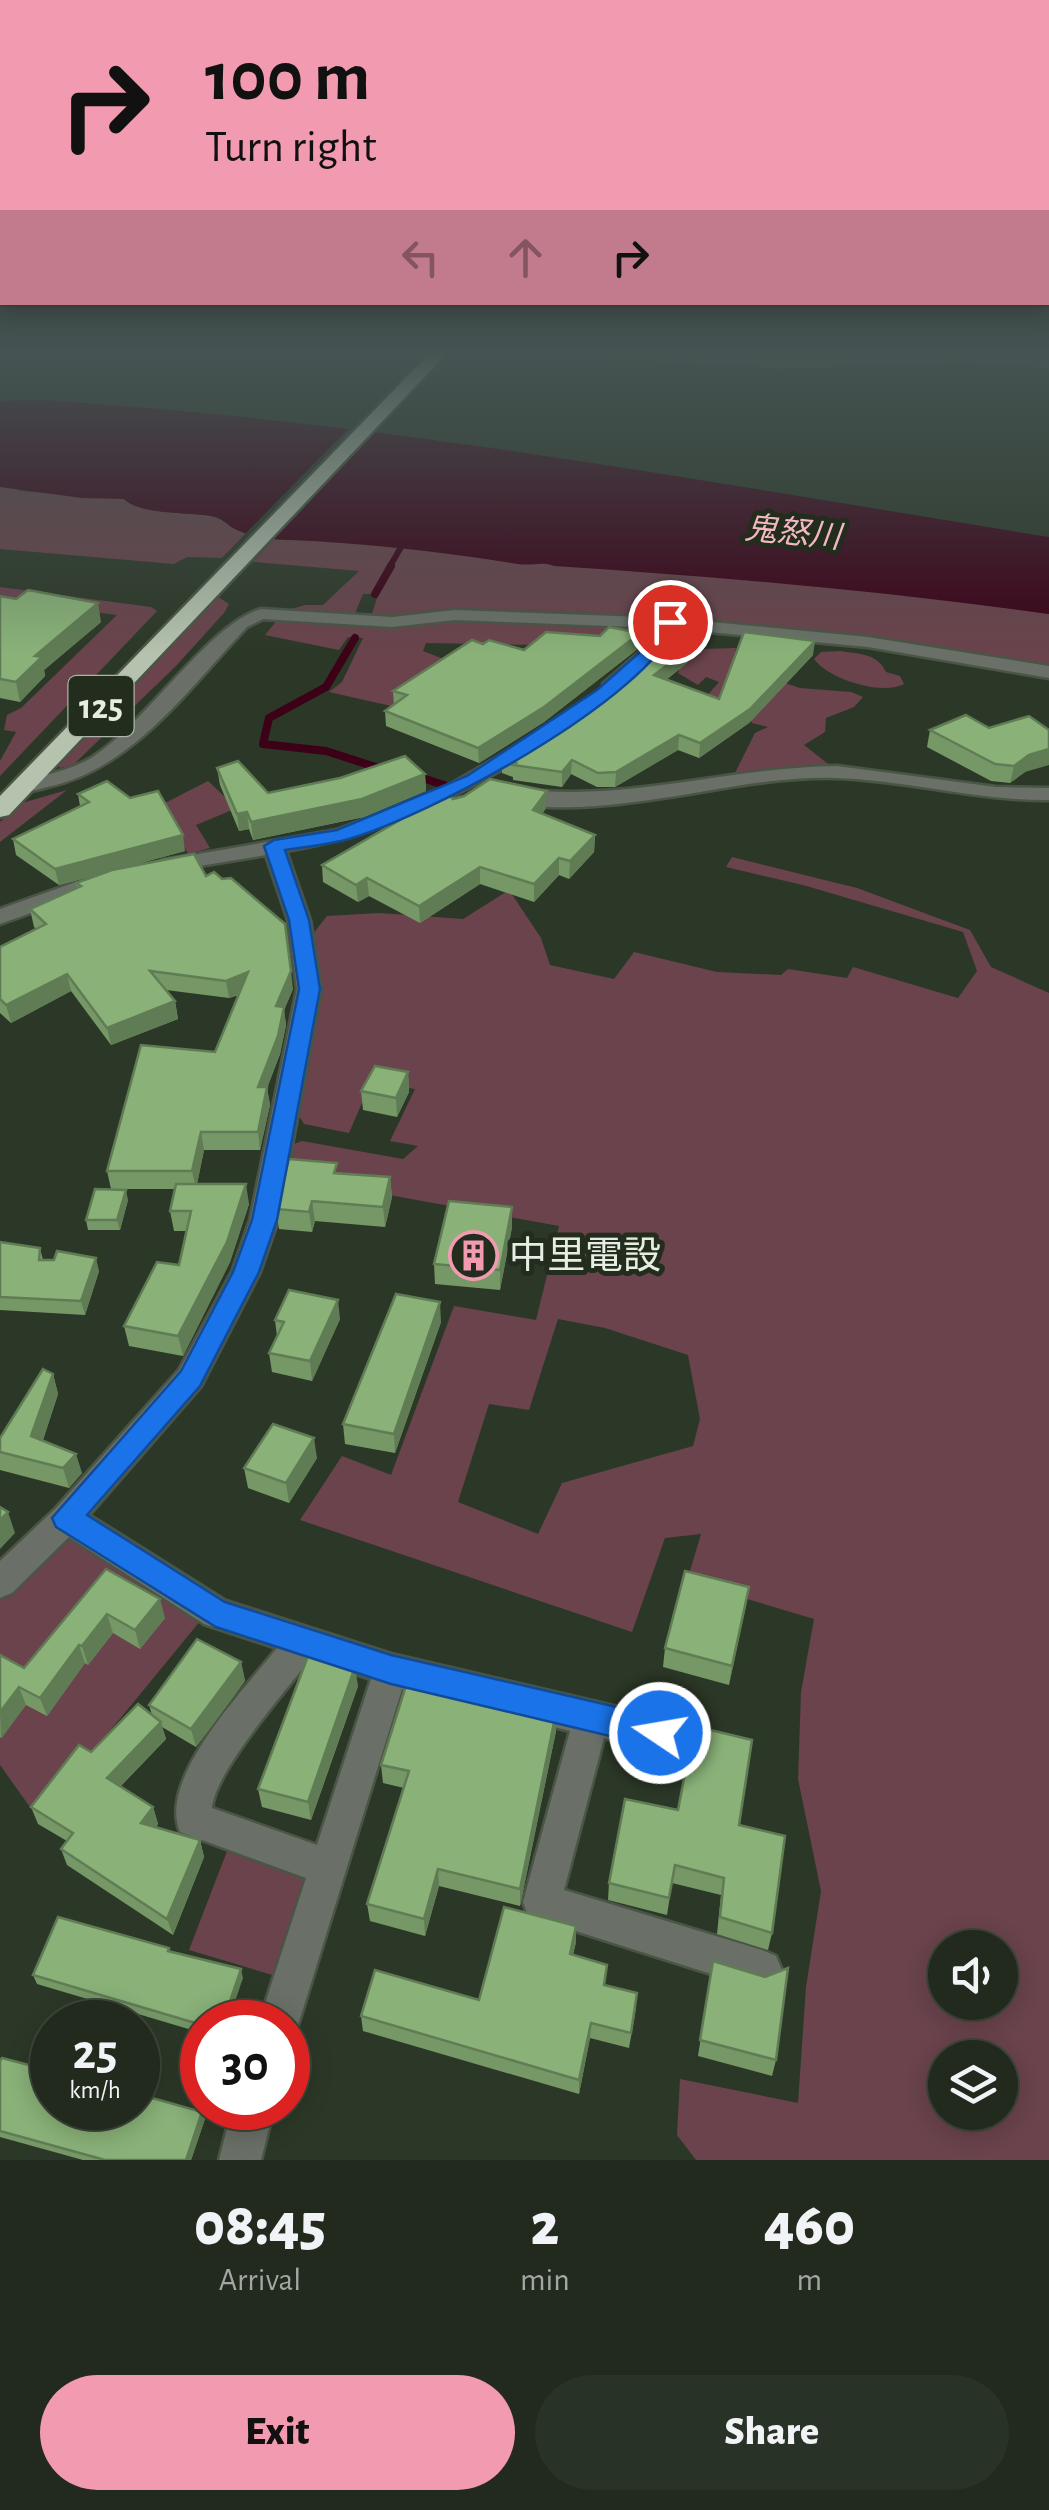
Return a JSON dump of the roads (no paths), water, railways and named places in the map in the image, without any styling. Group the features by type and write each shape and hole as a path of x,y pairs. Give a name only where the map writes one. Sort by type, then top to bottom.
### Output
{"highway":[{"name":"125","path":"0,810 344,453"}],"street":[{"path":"24,786 73,776 102,760 156,712 241,623 261,614 392,622 456,615 670,622 868,642 1049,672"},
{"path":"594,701 663,640 670,622"},
{"path":"0,918 132,873 342,835 474,780 542,736"},
{"path":"474,780 497,790 572,804 799,773 839,772 932,786 1049,794"},
{"path":"0,1583 67,1518 190,1378 246,1272 264,1220 309,989 299,920 274,846"},
{"path":"67,1518 216,1613 391,1670 591,1718 660,1733 663,1718"},
{"path":"303,1642 231,1734 194,1792 193,1819 328,1867"},
{"path":"286,2000 391,1670"},
{"path":"591,1718 542,1902 762,1970"},
{"path":"240,2160 248,2130"}],"water":[{"name":"鬼怒川","path":"0,453 525,453 1049,537 1049,614 802,586 270,539 243,532 215,517 141,508 124,499 82,498 0,487"}],"waterway":[{"path":"389,568 401,547"},
{"path":"375,594 391,566"},
{"path":"355,638 326,687 269,718 263,744 326,751 385,770"},
{"path":"416,776 444,785"}],"place":[{"name":"中里電設","path":"474,1255"}]}
